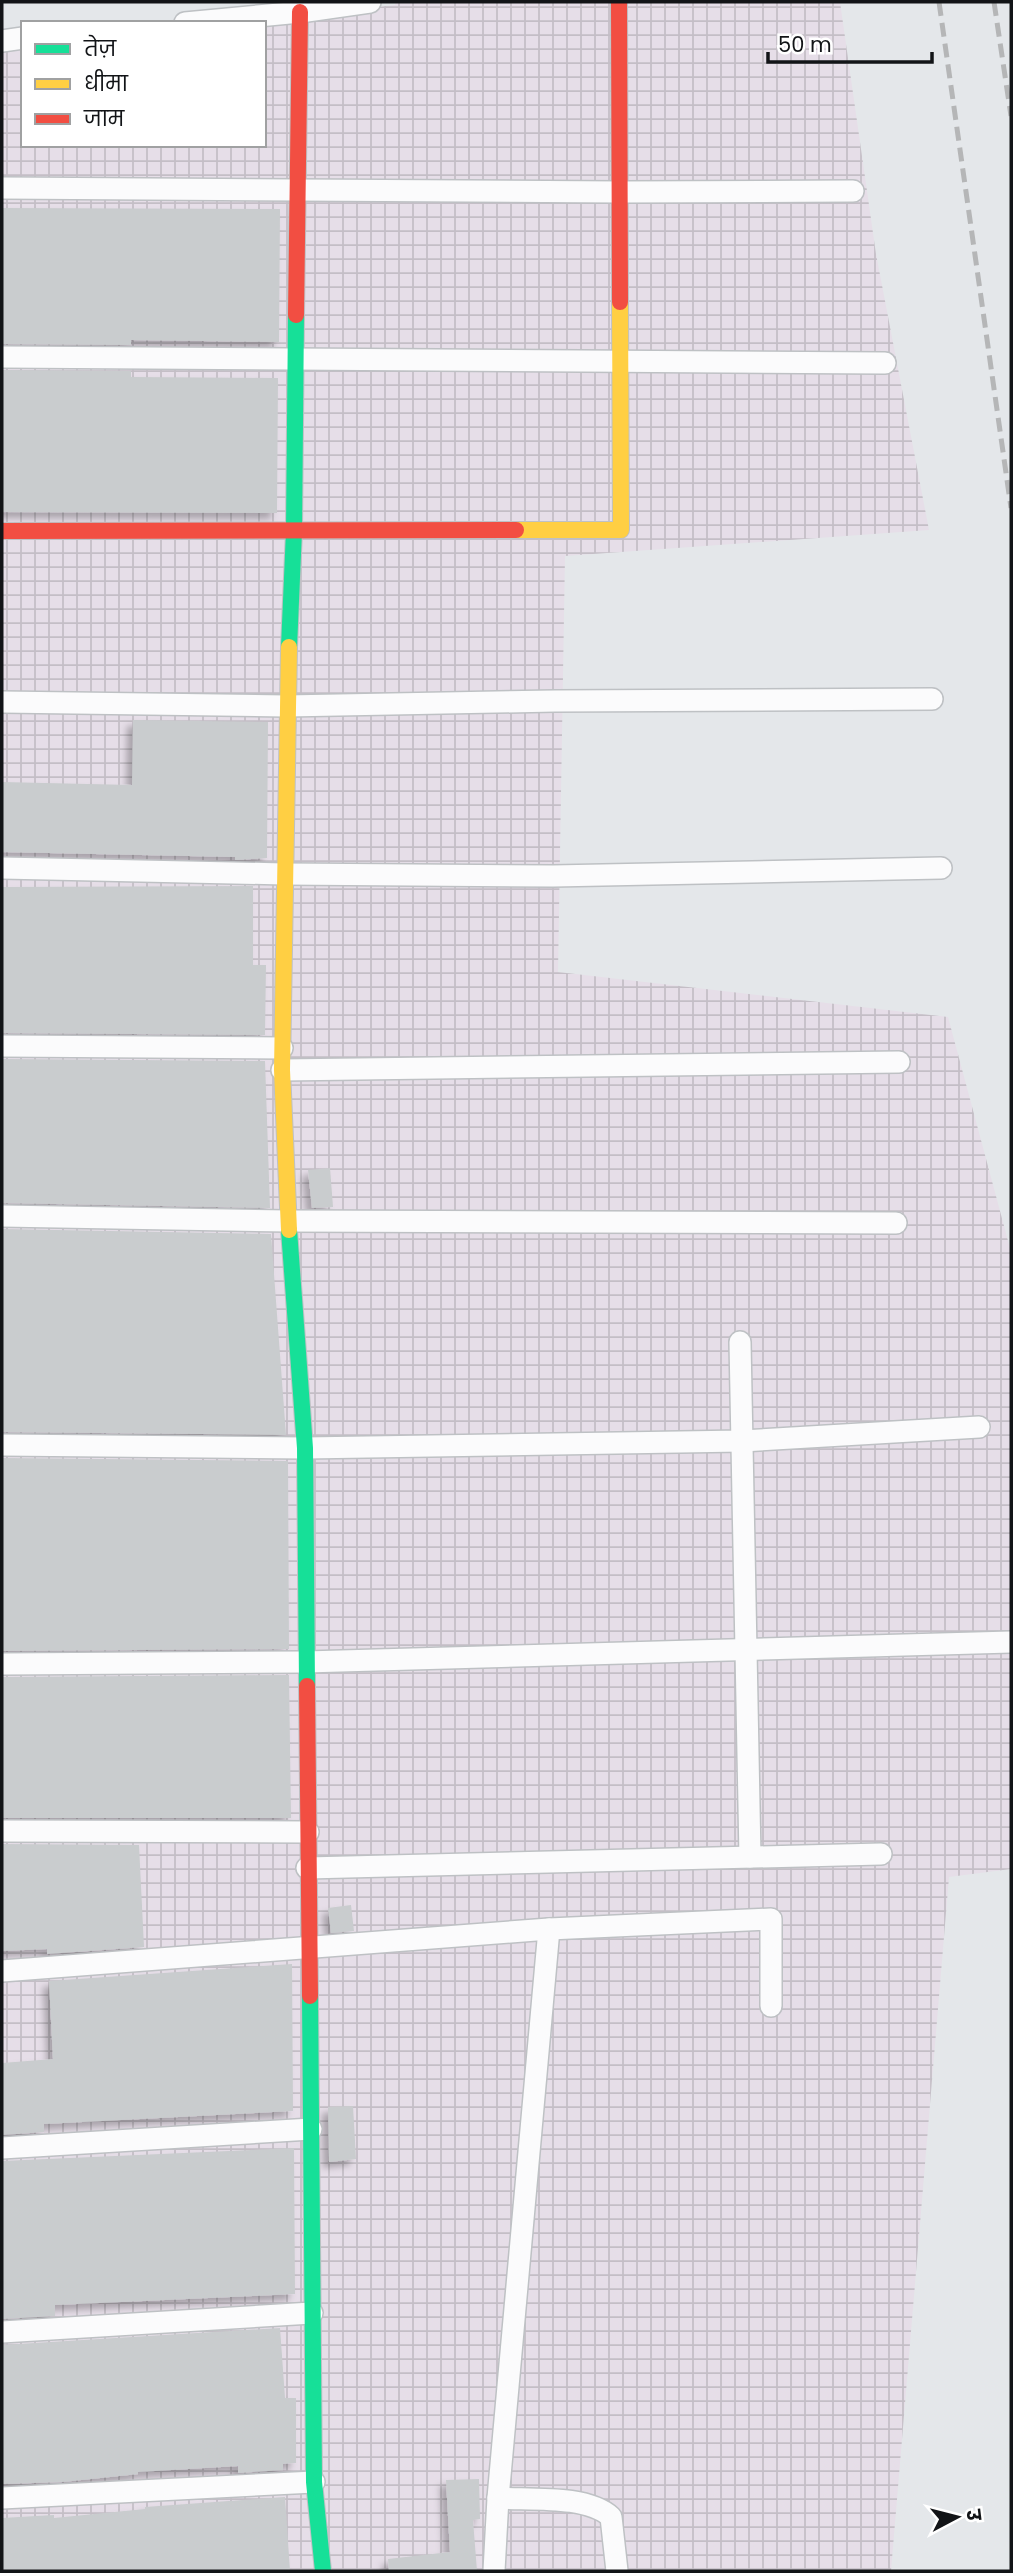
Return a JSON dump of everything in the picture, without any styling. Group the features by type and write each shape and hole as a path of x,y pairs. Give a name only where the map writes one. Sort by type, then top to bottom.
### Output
{"street":[{"path":"206,21 370,2"},
{"path":"2,531 621,530 619,2"},
{"path":"300,12 294,531 286,706 282,1059 288,1221 304,1448 314,2482 323,2571"},
{"path":"2,41 21,38"},
{"path":"2,188 852,191"},
{"path":"2,357 886,363"},
{"path":"2,702 286,706 932,699"},
{"path":"2,868 553,876 941,868"},
{"path":"2,1046 282,1059 899,1062"},
{"path":"2,1216 288,1221 897,1223"},
{"path":"740,1342 750,1857"},
{"path":"2,1445 304,1448 742,1441 979,1427"},
{"path":"2,1664 306,1661 1011,1642"},
{"path":"2,1831 308,1832"},
{"path":"307,1868 881,1854"},
{"path":"2,1971 549,1929 771,1919 771,2006"},
{"path":"494,2571 498,2498 549,1929"},
{"path":"2,2148 311,2129"},
{"path":"2,2332 312,2313"},
{"path":"2,2498 314,2482"},
{"path":"498,2498 589,2504 604,2511 611,2517 617,2571"}],"shaded area":[{"path":"396,2 840,2 876,254 929,530 565,556 558,972 948,1017 1011,1252 1011,1869 949,1877 891,2571 2,2571 2,49 21,47 21,147 266,147 266,21 252,21 395,5"}],"building":[{"path":"2,208 280,209 279,342 131,340 131,345 2,344"},
{"path":"2,370 131,371 131,377 278,378 277,513 2,512"},
{"path":"133,720 268,722 267,858 235,860 235,857 2,852 2,782 132,785"},
{"path":"253,886 253,965 266,965 265,1035 2,1033 2,887"},
{"path":"2,1059 265,1061 270,1208 2,1203"},
{"path":"330,1168 333,1207 312,1208 308,1170"},
{"path":"2,1229 271,1234 286,1435 2,1432"},
{"path":"2,1458 288,1461 289,1649 2,1651"},
{"path":"289,1675 291,1818 2,1818 2,1677"},
{"path":"2,1844 139,1845 144,1947 47,1954 47,1949 2,1951"},
{"path":"351,1905 354,1931 331,1933 328,1908"},
{"path":"292,1964 293,2111 44,2124 44,2132 2,2135 2,2063 53,2059 49,1981"},
{"path":"353,2106 356,2159 329,2162 328,2107"},
{"path":"294,2148 295,2294 55,2305 55,2316 2,2319 2,2161"},
{"path":"280,2328 285,2398 296,2398 296,2463 283,2464 283,2470 238,2473 238,2466 138,2472 62,2482 2,2484 2,2345"},
{"path":"479,2479 480,2519 473,2520 477,2571 389,2571 388,2559 450,2552 446,2480"},
{"path":"285,2497 290,2571 2,2571 2,2518 54,2515 54,2518 145,2507"}],"railway":[{"path":"939,2 1011,508"},
{"path":"994,2 1011,116"}],"traffic: fast":[{"path":"289,647 294,531 296,315"},
{"path":"289,1230 305,1448 307,1686"},
{"path":"310,1996 314,2482 323,2571"}],"traffic: slow":[{"path":"516,530 621,530 620,302"},
{"path":"289,647 282,1070 289,1230"}],"traffic: jam":[{"path":"619,2 620,302"},
{"path":"296,315 300,12"},
{"path":"2,531 516,530"},
{"path":"307,1686 310,1996"}]}
